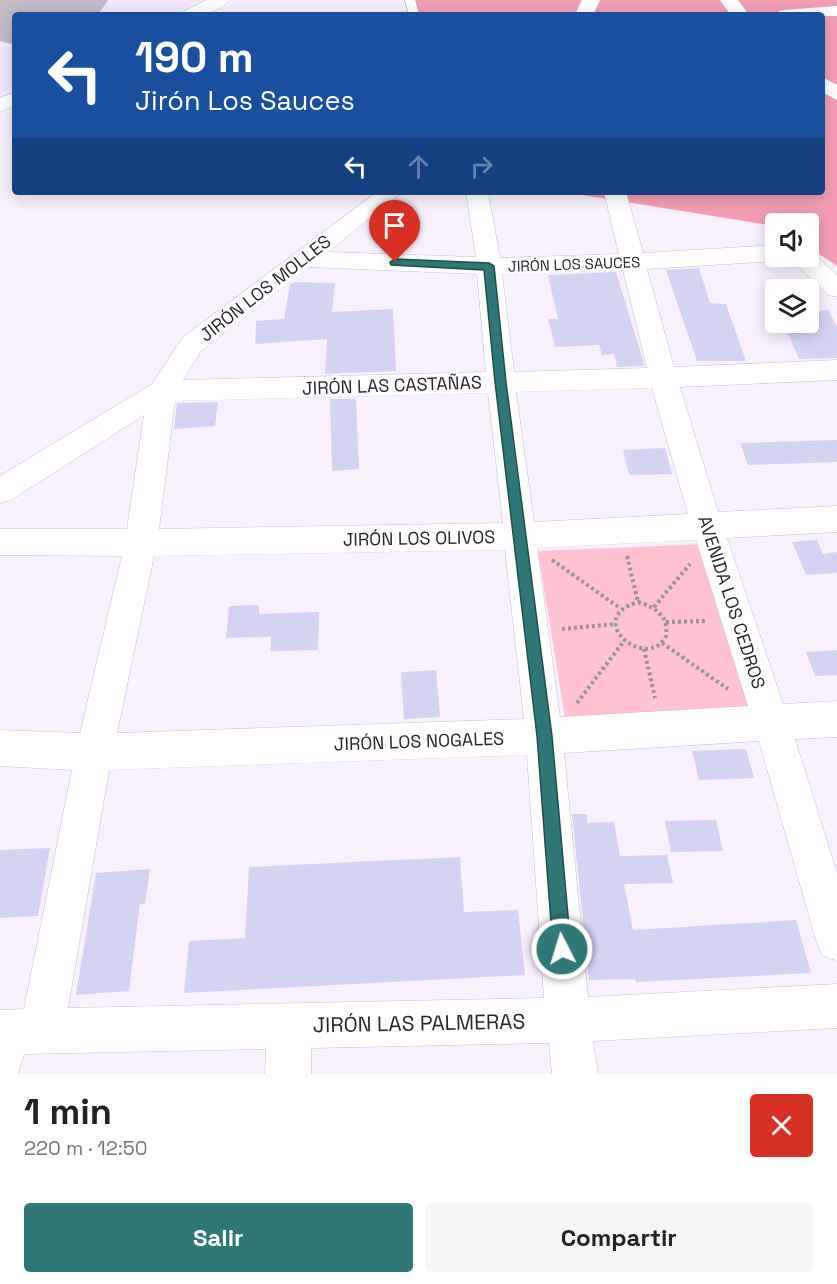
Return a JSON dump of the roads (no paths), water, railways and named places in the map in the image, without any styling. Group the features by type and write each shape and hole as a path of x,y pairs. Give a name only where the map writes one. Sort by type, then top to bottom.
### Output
{"street":[{"path":"196,12 221,0"},
{"name":"JIRÓN LOS MOLLES","path":"0,491 162,391 192,344 387,195"},
{"path":"477,195 489,266 544,736 568,1020 575,1074"},
{"name":"AVENIDA LOS CEDROS","path":"616,195 663,378 837,940"},
{"name":"JIRÓN LOS SAUCES","path":"301,259 489,266 633,262 765,254"},
{"path":"812,267 837,289"},
{"name":"JIRÓN LAS CASTAÑAS","path":"162,391 663,378 837,370"},
{"path":"12,1039 94,752 141,543 162,391"},
{"name":"JIRÓN LOS OLIVOS","path":"0,542 141,543 520,536 837,519"},
{"name":"JIRÓN LOS NOGALES","path":"0,748 94,752 544,736 771,721 837,719"},
{"name":"JIRÓN LAS PALMERAS","path":"12,1039 289,1026 568,1020 837,1006"},
{"path":"288,1074 289,1026"}]}
